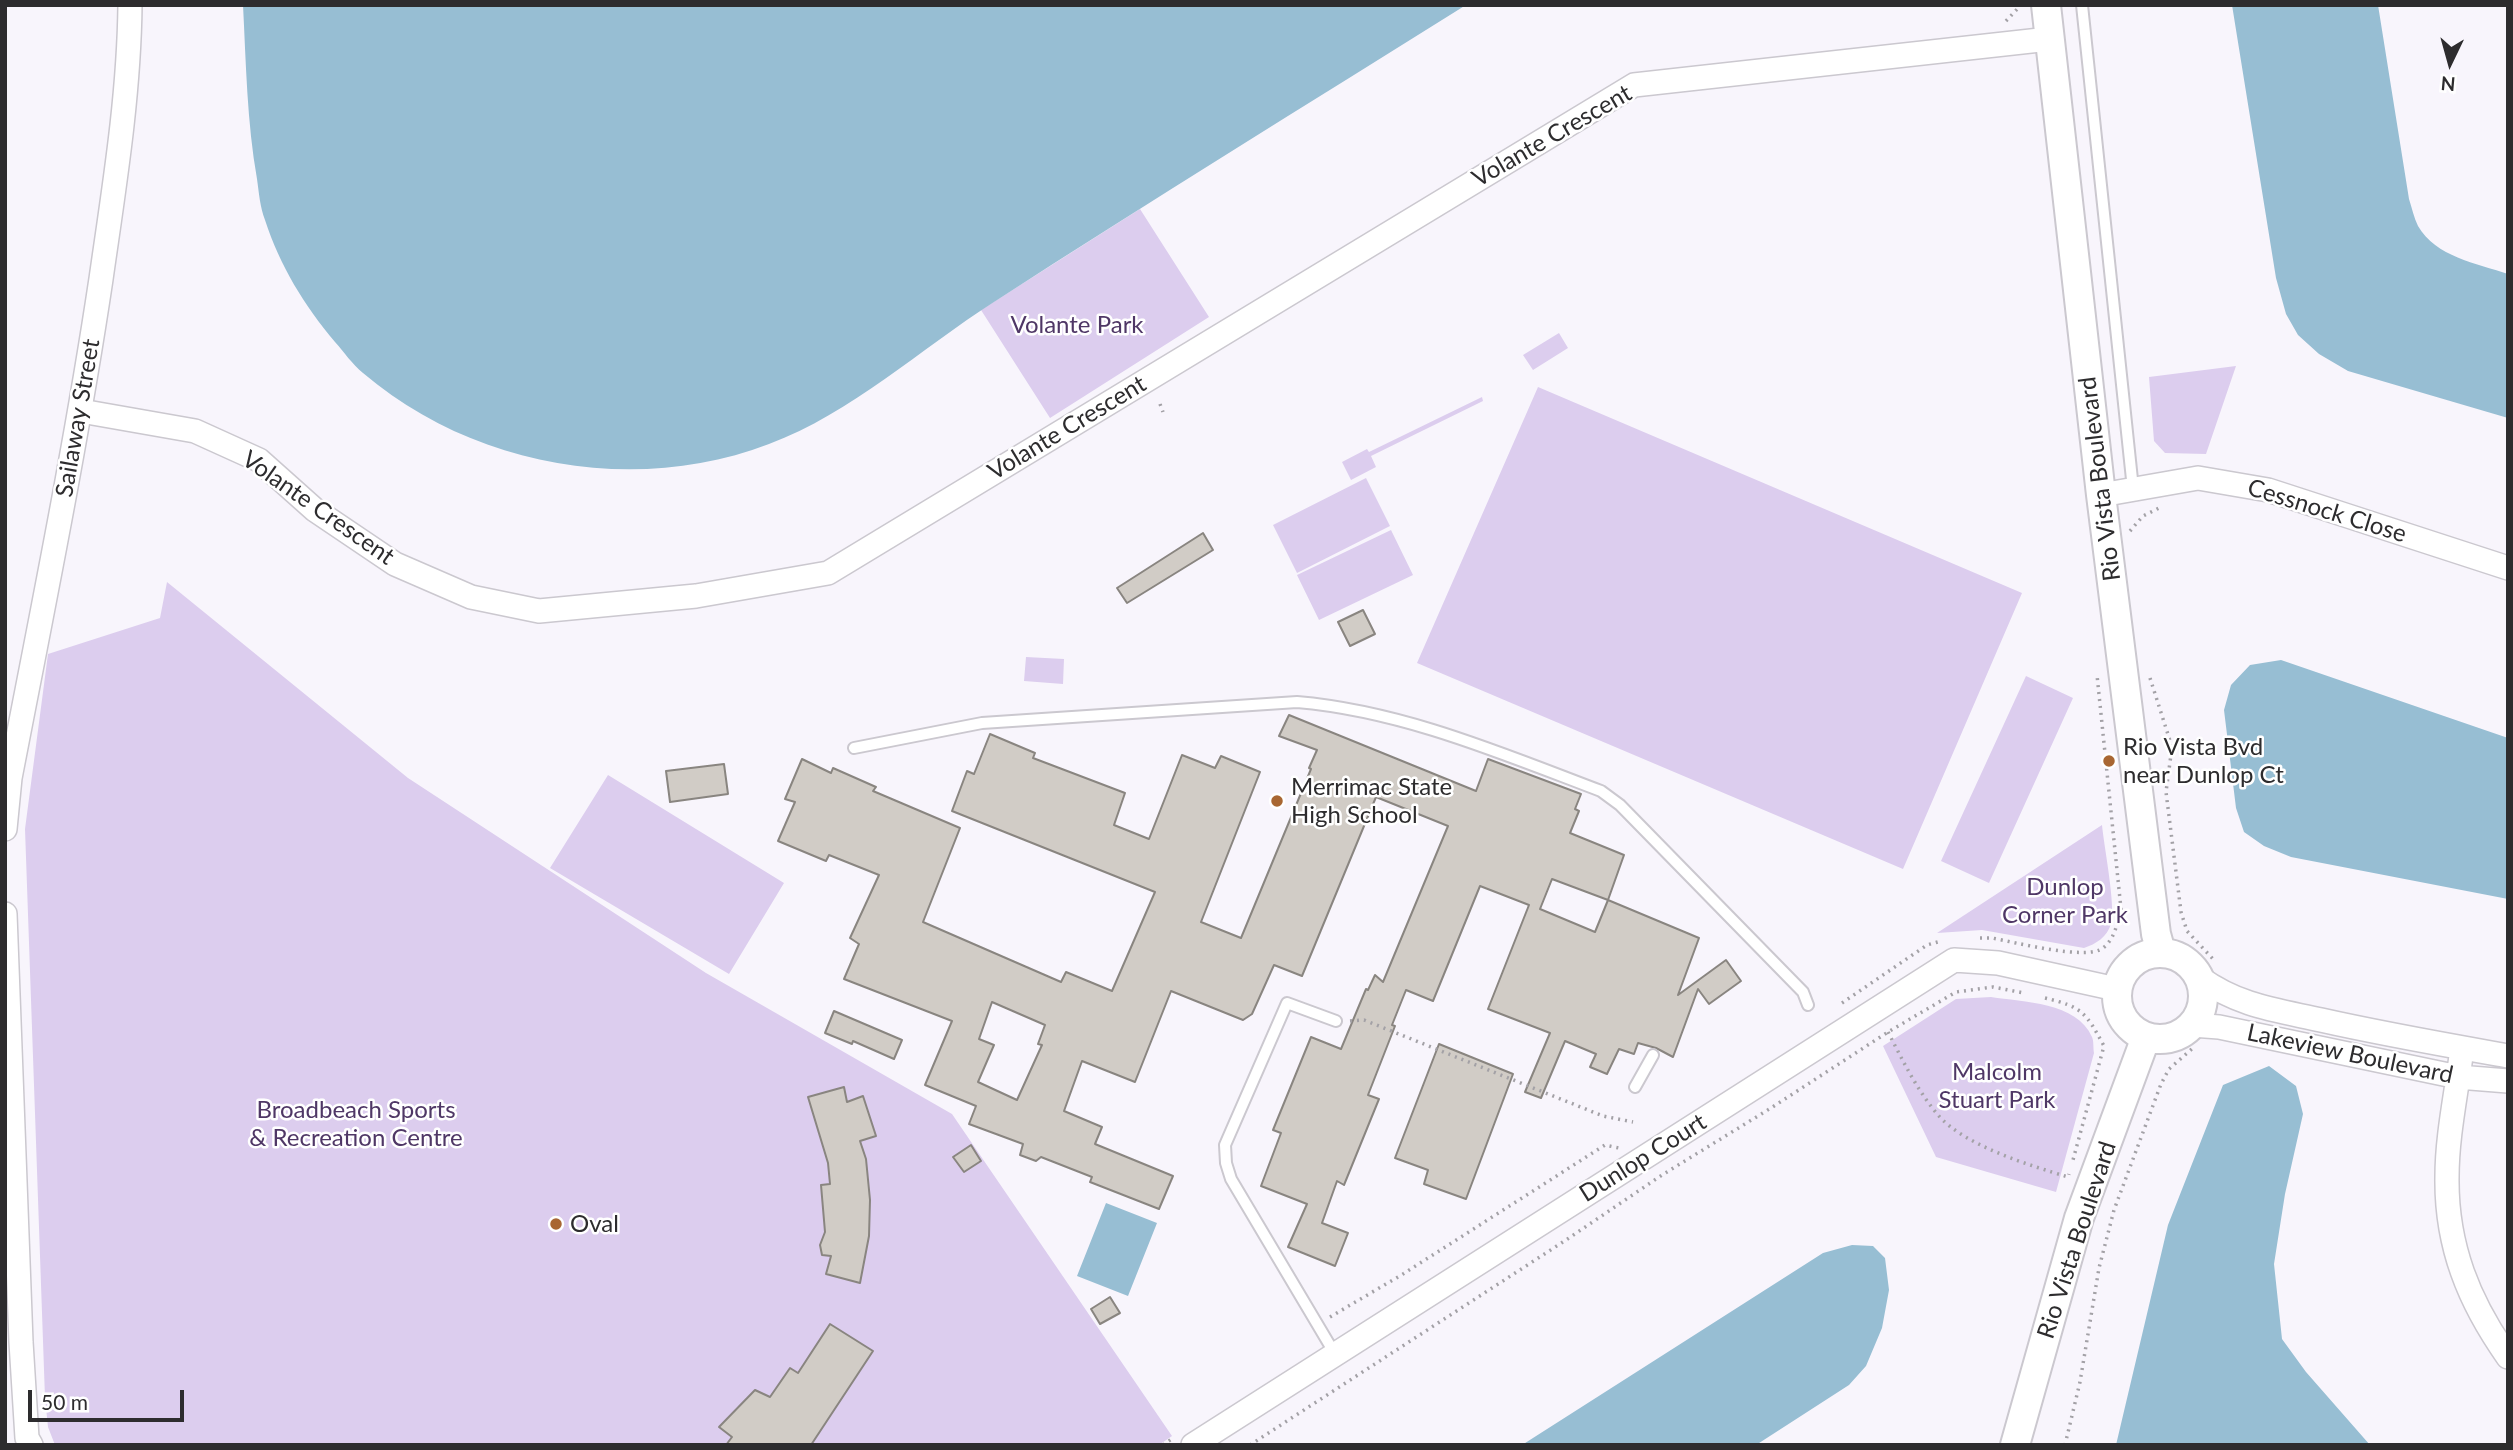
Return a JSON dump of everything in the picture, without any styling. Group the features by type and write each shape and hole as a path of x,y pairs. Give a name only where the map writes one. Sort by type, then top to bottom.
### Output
{"street":[{"name":"Sailaway Street","path":"5,829 10,778 81,411 113,196 130,46 130,5"},
{"name":"Rio Vista Boulevard","path":"2046,5 2101,495 2161,952"},
{"name":"Volante Crescent","path":"81,411 195,431 259,460 315,510 395,565 471,597 539,611 696,596 828,573 1634,85 2049,39"},
{"name":"Cessnock Close","path":"2101,495 2197,478 2268,490 2508,568"},
{"path":"5,914 21,1342 27,1438 31,1445"},
{"path":"2161,952 2207,969 2196,1034 2163,1039 2146,1037 2133,1030 2122,1018 2116,1004 2116,989 2122,974 2132,962 2145,954 2161,952"},
{"name":"Dunlop Court","path":"1183,1441 1335,1354 1954,960 1997,963 2116,989"},
{"path":"2207,969 2217,990 2241,1002 2351,1027 2508,1056"},
{"name":"Lakeview Boulevard","path":"2196,1034 2219,1027 2458,1077 2508,1081"},
{"name":"Rio Vista Boulevard","path":"2015,1445 2079,1218 2146,1037"},
{"path":"2462,1048 2447,1177 2449,1214 2454,1245 2473,1302 2508,1357"}],"lane":[{"name":"Rio Vista Boulevard","path":"2082,5 2133,489"},
{"path":"854,748 982,723 1297,702 1335,705 1403,722 1465,740 1601,791 1619,805 1803,992 1808,1005"},
{"path":"1335,1354 1231,1179 1226,1163 1225,1144 1287,1003 1336,1021"},
{"path":"1635,1087 1653,1055"}],"path":[{"path":"1160,404 1163,412"},
{"path":"2125,538 2143,516 2159,508 2166,483"},
{"path":"2148,672 2172,747 2166,792 2181,912 2187,931 2207,969"},
{"path":"1970,939 1992,938 2082,954 2102,950 2112,939 2121,909 2097,673"},
{"path":"1842,1004 1927,945 1948,939"},
{"path":"1250,1445 1662,1175 1956,992 1993,987 2025,993"},
{"path":"1888,1032 1912,1079 1940,1117 1976,1143 2023,1163 2068,1177 2104,1046 2088,1017 2070,1004 2036,995"},
{"path":"1336,1021 1364,1020 1603,1116 1633,1122"},
{"path":"2065,1445 2080,1382 2099,1268 2114,1210 2161,1084 2196,1034"},
{"path":"1318,1324 1403,1274 1605,1144 1621,1149"},
{"path":"1163,1445 1183,1441"}],"green space":[{"name":"Volante Park","path":"1140,209 1209,317 1050,418 981,310"},
{"path":"1559,333 1568,348 1533,370 1523,355"},
{"path":"2236,366 2206,454 2165,453 2154,441 2149,377"},
{"path":"1538,387 2022,593 1903,869 1417,663"},
{"path":"1482,397 1483,401 1371,456 1376,467 1351,480 1342,462 1367,449 1369,452"},
{"path":"1366,478 1390,526 1297,573 1273,525"},
{"path":"1391,530 1413,575 1319,620 1297,575"},
{"name":"Broadbeach Sports & Recreation Centre","path":"167,582 408,778 706,973 952,1114 1172,1436 1159,1445 55,1445 48,1427 45,1398 25,829 48,654 160,618"},
{"path":"1026,657 1064,659 1063,684 1024,681"},
{"path":"2026,676 2073,698 1989,883 1941,861"},
{"path":"608,775 784,883 729,974 550,868"},
{"name":"Dunlop Corner Park","path":"2102,825 2112,915 2109,929 2097,942 2084,948 1982,930 1937,933"},
{"name":"Malcolm Stuart Park","path":"1991,997 2062,1010 2085,1025 2093,1039 2094,1053 2056,1192 1936,1157 1883,1046 1956,999"}],"water":[{"path":"243,5 1466,5 966,320 885,379 829,415 769,444 717,460 664,468 610,469 556,463 504,450 453,431 406,405 363,373 324,328 286,269 262,210 249,114"},
{"path":"2232,5 2378,5 2409,199 2418,226 2426,237 2446,252 2508,274 2508,418 2348,371 2319,354 2298,335 2286,314 2276,278"},
{"path":"2281,660 2508,738 2508,899 2291,857 2264,846 2244,832 2236,808 2224,710 2231,685 2250,665"},
{"path":"2269,1066 2296,1086 2303,1114 2285,1194 2274,1264 2282,1339 2306,1372 2370,1445 2116,1445 2168,1225 2223,1085"},
{"path":"1106,1203 1157,1223 1128,1296 1077,1276"},
{"path":"1852,1245 1873,1246 1885,1258 1889,1290 1882,1328 1866,1366 1849,1385 1756,1445 1522,1445 1823,1253"}],"building":[{"path":"1203,533 1213,550 1127,603 1117,588"},
{"path":"1363,610 1375,634 1350,646 1338,622"},
{"path":"1289,715 1476,791 1488,759 1581,794 1575,809 1579,811 1570,833 1624,855 1608,900 1699,938 1678,995 1726,960 1741,981 1709,1004 1698,989 1673,1057 1638,1043 1634,1054 1619,1049 1607,1074 1590,1067 1596,1054 1565,1041 1541,1098 1525,1092 1550,1033 1488,1009 1529,905 1480,886 1433,1001 1406,990 1392,1025 1395,1026 1368,1095 1379,1099 1344,1185 1337,1181 1322,1223 1348,1233 1335,1266 1288,1247 1307,1204 1261,1186 1281,1133 1273,1130 1311,1037 1341,1049 1366,989 1368,990 1375,975 1383,982 1448,826 1376,797 1302,976 1274,965 1252,1014 1243,1020 1171,991 1135,1082 1082,1061 1064,1111 1102,1127 1095,1144 1173,1176 1159,1209 1090,1182 1092,1177 1041,1157 1036,1161 1020,1155 1023,1144 969,1124 976,1106 925,1085 952,1021 844,979 859,944 850,938 879,875 829,855 826,861 778,841 795,802 785,799 802,759 831,773 833,768 876,787 873,791 960,828 923,922 1061,982 1066,972 1112,991 1155,892 952,811 967,771 974,774 990,734 1035,753 1033,758 1125,793 1114,825 1149,839 1182,755 1215,768 1221,756 1260,772 1201,922 1241,938 1317,750 1279,736","holes":["1552,879 1608,900 1595,932 1540,909","992,1002 1045,1025 1038,1044 1042,1045 1017,1100 978,1082 994,1045 979,1039"]},
{"path":"724,764 728,794 670,802 666,771"},
{"path":"834,1011 902,1040 894,1059 853,1041 852,1044 825,1033"},
{"path":"1439,1044 1513,1074 1466,1199 1424,1184 1428,1170 1395,1158"},
{"path":"844,1087 847,1102 863,1096 876,1136 860,1141 866,1159 870,1200 869,1236 860,1283 826,1274 831,1256 822,1255 820,1245 825,1232 821,1185 830,1184 828,1163 808,1097"},
{"path":"971,1145 981,1161 964,1172 953,1157"},
{"path":"1110,1297 1120,1313 1100,1324 1091,1309"},
{"path":"830,1324 873,1351 811,1445 726,1445 732,1437 719,1427 755,1390 770,1397 790,1368 798,1373"}],"place":[{"name":"Rio Vista Bvd near Dunlop Ct","path":"2109,761"},
{"name":"Merrimac State High School","path":"1277,801"},
{"name":"Oval","path":"556,1224"}]}
